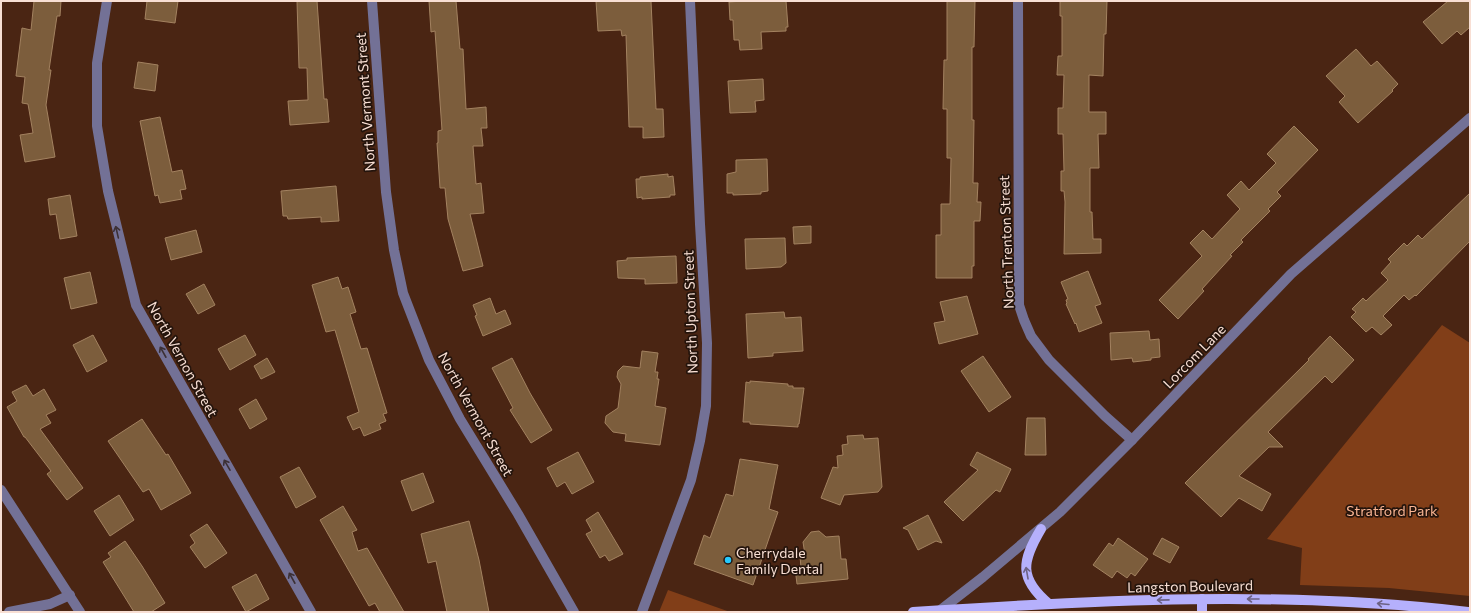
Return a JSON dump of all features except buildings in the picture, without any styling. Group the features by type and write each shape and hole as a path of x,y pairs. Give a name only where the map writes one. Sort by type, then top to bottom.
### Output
{"main road":[{"path":"1041,529 1031,545 1027,558 1026,569 1029,581 1037,594 1049,604"},
{"path":"1202,599 1202,612"},
{"name":"Langston Boulevard","path":"913,612 1049,604 1202,599 1340,601 1468,612"}],"street":[{"name":"North Vernon Street","path":"107,1 98,63 97,126 108,190 136,305 310,612"},
{"name":"North Vermont Street","path":"372,1 386,192 394,250 404,293 429,360 460,419 518,514 574,612"},
{"name":"North Upton Street","path":"642,612 691,480 700,442 706,406 707,343 690,1"},
{"name":"North Trenton Street","path":"1018,1 1019,304 1031,336 1049,360 1132,440"},
{"name":"Lorcom Lane","path":"939,611 1060,512 1132,440 1291,274 1466,121"},
{"path":"1466,121 1470,132"},
{"path":"1,490 80,612"},
{"path":"9,612 50,604 70,595"}],"green space":[{"name":"Stratford Park","path":"1442,325 1470,343 1470,596 1389,588 1300,585 1302,548 1267,539"},
{"path":"668,590 730,612 659,612"}],"place":[{"name":"Cherrydale Family Dental","path":"728,560"}]}
